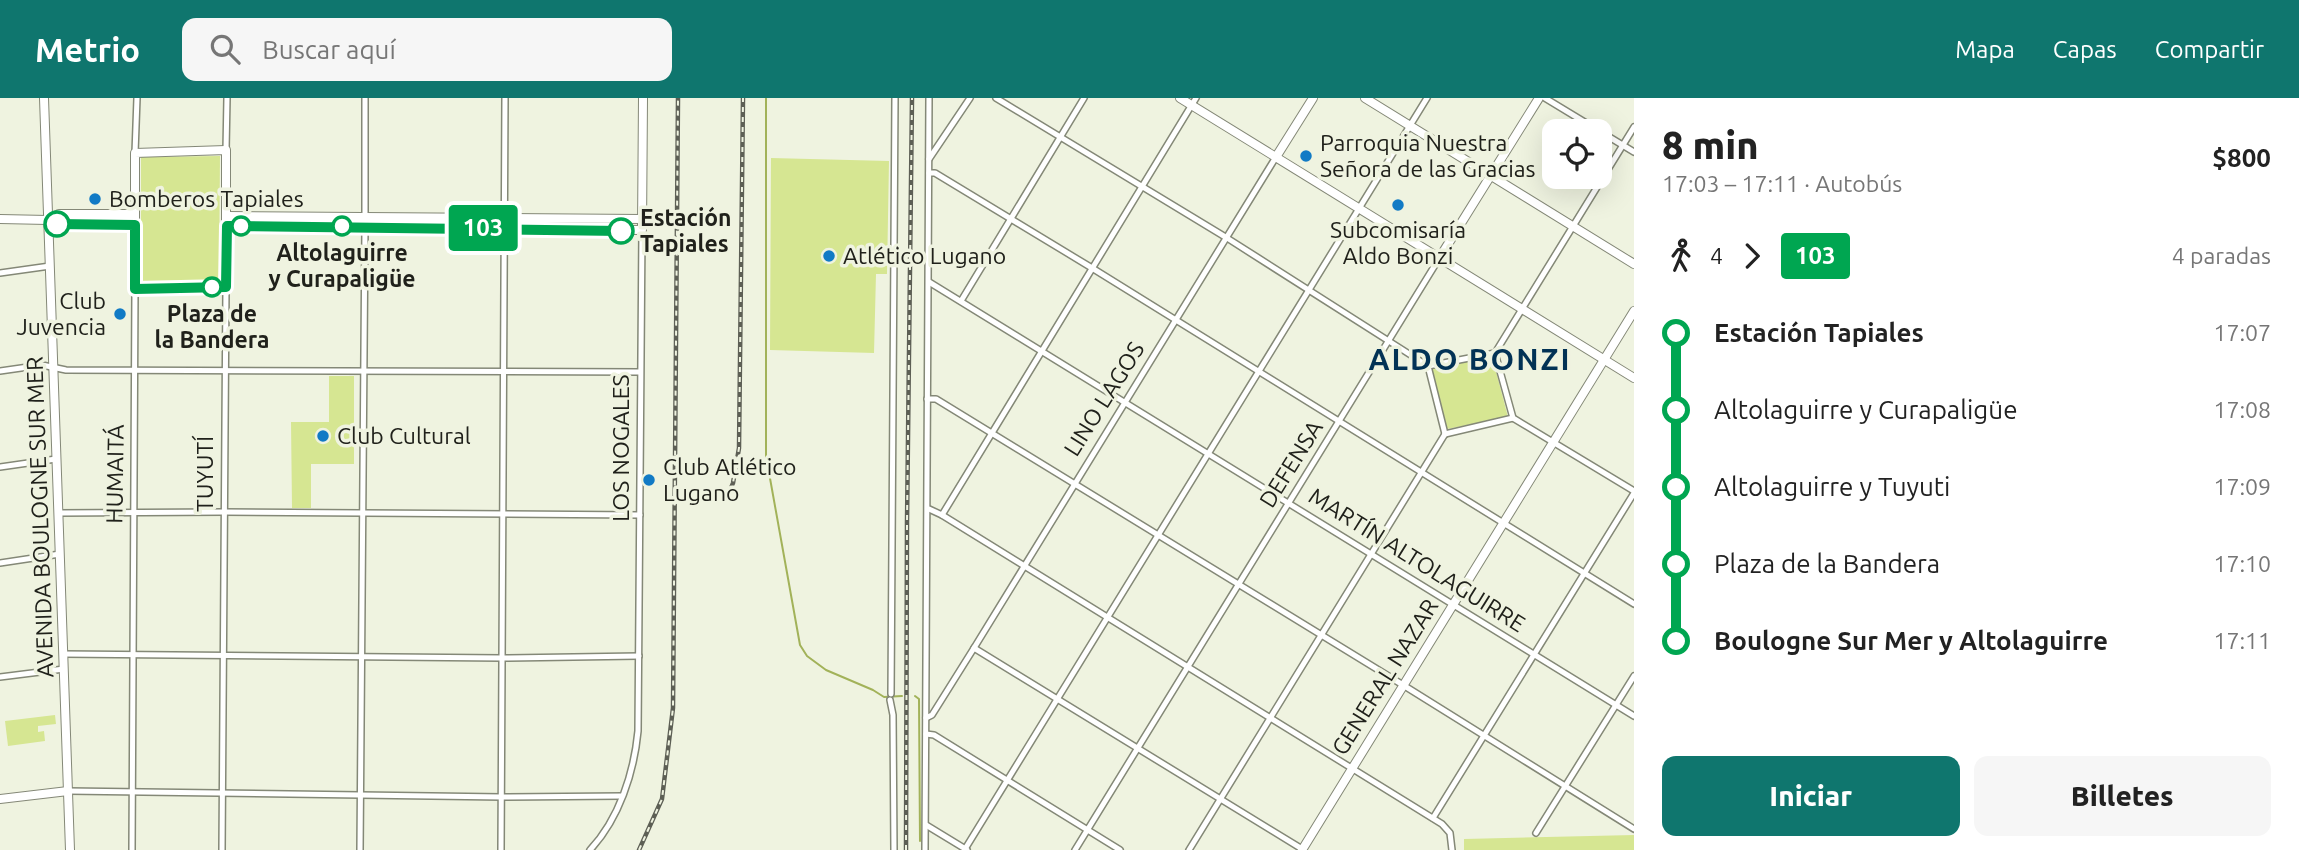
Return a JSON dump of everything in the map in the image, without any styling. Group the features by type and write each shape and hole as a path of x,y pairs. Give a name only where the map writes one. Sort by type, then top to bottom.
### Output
{"street":[{"name":"AVENIDA BOULOGNE SUR MER","path":"44,98 70,850"},
{"name":"HUMAITÁ","path":"132,850 136,98"},
{"name":"TUYUTÍ","path":"222,850 227,98"},
{"path":"360,850 365,98"},
{"path":"501,850 505,98"},
{"name":"LOS NOGALES","path":"590,850 622,796 636,748 643,98"},
{"path":"894,850 890,697 895,98"},
{"path":"925,850 929,509 929,98"},
{"path":"929,160 970,98"},
{"path":"996,98 1227,238 1428,366 1446,434"},
{"path":"961,301 1084,98"},
{"path":"1180,98 1194,102 1276,157 1634,378"},
{"name":"LINO LAGOS","path":"926,718 932,715 974,648 1313,98"},
{"path":"1365,98 1634,264"},
{"path":"926,825 966,849 1006,778 1427,98"},
{"name":"DEFENSA","path":"1075,850 1539,98"},
{"path":"1545,98 1634,152"},
{"path":"942,515 1194,102"},
{"path":"1433,818 1634,492 1513,418 1496,353 1634,127"},
{"path":"135,153 226,150"},
{"path":"929,173 935,173 1092,268 1634,604"},
{"path":"0,219 48,220 58,214 135,225"},
{"path":"93,219 135,215"},
{"path":"227,216 365,216 642,230"},
{"path":"227,226 365,226 643,219"},
{"path":"0,273 50,266"},
{"name":"MARTÍN ALTOLAGUIRRE","path":"929,282 1634,716"},
{"path":"135,289 226,287"},
{"name":"GENERAL NAZAR","path":"1302,850 1634,310"},
{"path":"1428,366 1496,353"},
{"path":"0,371 42,365 66,370 640,372"},
{"path":"927,399 936,399 992,433 1634,829"},
{"path":"1189,850 1446,434 1513,418"},
{"path":"0,467 56,459"},
{"path":"929,509 1025,565 1433,818 1448,829 1452,850"},
{"path":"58,513 640,515"},
{"path":"0,563 60,554"},
{"path":"974,648 1302,850"},
{"path":"64,654 502,658 639,656"},
{"path":"0,677 64,669"},
{"path":"1536,833 1634,676"},
{"path":"926,734 934,735 1006,778 1120,850"},
{"path":"0,799 68,791 622,796"}],"green space":[{"name":"Plaza de la Bandera","path":"220,156 219,282 141,283 141,157"},
{"name":"Atlético Lugano","path":"771,158 889,161 887,274 876,274 874,353 770,350"},
{"path":"1492,356 1508,417 1447,429 1432,369"},
{"name":"Club Cultural","path":"329,376 354,376 354,464 311,464 311,508 292,508 291,422 329,422"},
{"path":"55,715 56,724 38,726 38,732 44,731 45,741 8,746 5,721"},
{"path":"1634,835 1634,850 1464,850 1464,839"}],"waterway":[{"path":"766,98 766,456 800,645 807,656 826,670 884,697 902,696"},
{"path":"915,696 919,699 920,841"}],"railway":[{"path":"639,850 662,799 673,708 678,98"},
{"path":"726,500 733,483 739,448 743,98"},
{"path":"906,850 912,98"}],"bus line":[{"name":"103","path":"57,224 135,225 135,289 226,287 227,226 621,231"}],"place":[{"name":"Parroquia Nuestra Señora de las Gracias","path":"1306,156"},
{"name":"Bomberos Tapiales","path":"95,199"},
{"name":"Subcomisaría Aldo Bonzi","path":"1398,205"},
{"name":"Altolaguirre y Curapaligüe","path":"342,226"},
{"name":"Estación Tapiales","path":"621,231"},
{"name":"Atlético Lugano","path":"829,256"},
{"name":"Plaza de la Bandera","path":"212,287"},
{"name":"Club Juvencia","path":"120,314"},
{"name":"Club Cultural","path":"323,436"},
{"name":"Club Atlético Lugano","path":"649,480"}],"district":[{"name":"ALDO BONZI","path":"1470,360"}]}
